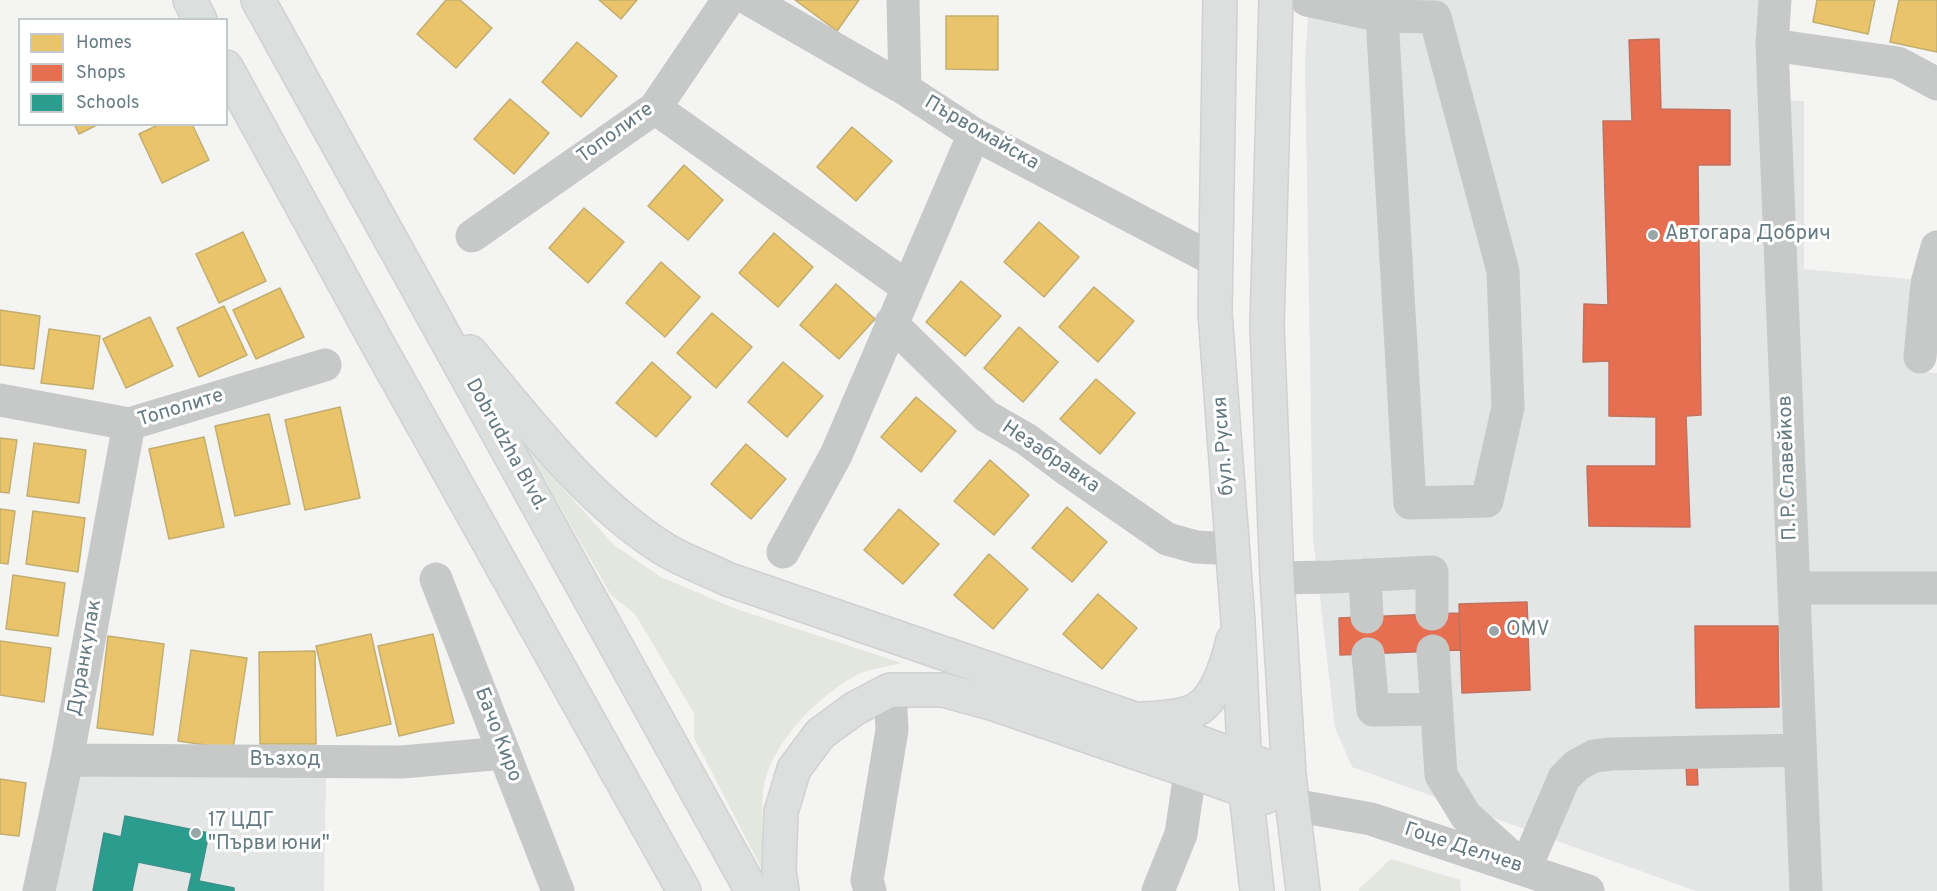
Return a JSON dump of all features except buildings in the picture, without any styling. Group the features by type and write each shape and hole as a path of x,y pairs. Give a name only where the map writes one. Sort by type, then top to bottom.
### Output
{"main road":[{"path":"190,0 199,18"},
{"name":"Dobrudzha Blvd.","path":"258,0 752,891"},
{"name":"бул. Русия","path":"1220,0 1215,313 1238,622 1246,792 1257,891"},
{"path":"1276,0 1267,326 1277,578 1291,790 1303,891"},
{"path":"228,71 387,362 684,891"},
{"path":"421,295 563,463 614,513 662,548 727,579 1244,757 1291,790"},
{"path":"1136,719 1172,717 1199,708 1214,691 1223,672 1238,622"},
{"path":"782,891 779,870 781,812 794,769 820,734 854,709 890,690 943,690 994,704 1246,792 1291,790"}],"street":[{"name":"Тополите","path":"472,236 655,108 728,0"},
{"name":"Първомайска","path":"750,0 905,89 974,134 1216,261"},
{"path":"903,0 905,89"},
{"path":"1307,0 1382,16 1435,17 1503,272 1508,407 1487,501 1410,503 1382,16"},
{"name":"П. Р. Славейков","path":"1775,0 1772,45 1806,891"},
{"path":"1772,45 1898,63 1937,84"},
{"path":"655,108 907,287"},
{"path":"783,552 836,455 974,134"},
{"path":"1920,357 1927,283 1937,248"},
{"name":"Незабравка","path":"891,323 986,416 1026,439 1167,539 1196,547 1233,549"},
{"name":"Тополите","path":"0,400 129,424 325,365"},
{"name":"Дуранкулак","path":"39,891 67,760 129,424"},
{"path":"1277,578 1432,572 1432,614"},
{"path":"1365,576 1367,616"},
{"name":"Бачо Киро","path":"436,579 557,891"},
{"path":"1794,588 1937,588"},
{"path":"1433,651 1440,775 1466,816 1525,869 1564,778 1577,765 1594,756 1800,750"},
{"path":"1368,654 1373,710 1435,709"},
{"path":"870,891 867,880 892,730 890,690"},
{"name":"Възход","path":"67,760 402,762 504,753"},
{"path":"1158,891 1180,834 1190,773"},
{"name":"Гоце Делчев","path":"1291,790 1588,891"}],"shaded area":[{"path":"1309,0 1761,0 1756,51 1758,100 1804,101 1804,269 1910,279 1910,370 1937,373 1937,891 1696,891 1352,767 1335,728 1313,538 1305,64"},
{"path":"525,446 614,545 661,577 736,609 902,663 868,671 842,684 811,709 784,741 773,759 763,794 764,873 694,738 694,713 635,614 611,595"},
{"name":"17 ЦДГ \"Първи юни\"","path":"81,771 326,774 324,891 54,891"},
{"path":"1391,859 1460,880 1461,891 1359,891"}],"place":[{"name":"Автогара Добрич","path":"1653,235"},
{"name":"OMV","path":"1494,631"},
{"name":"17 ЦДГ \"Първи юни\"","path":"196,833"}]}
